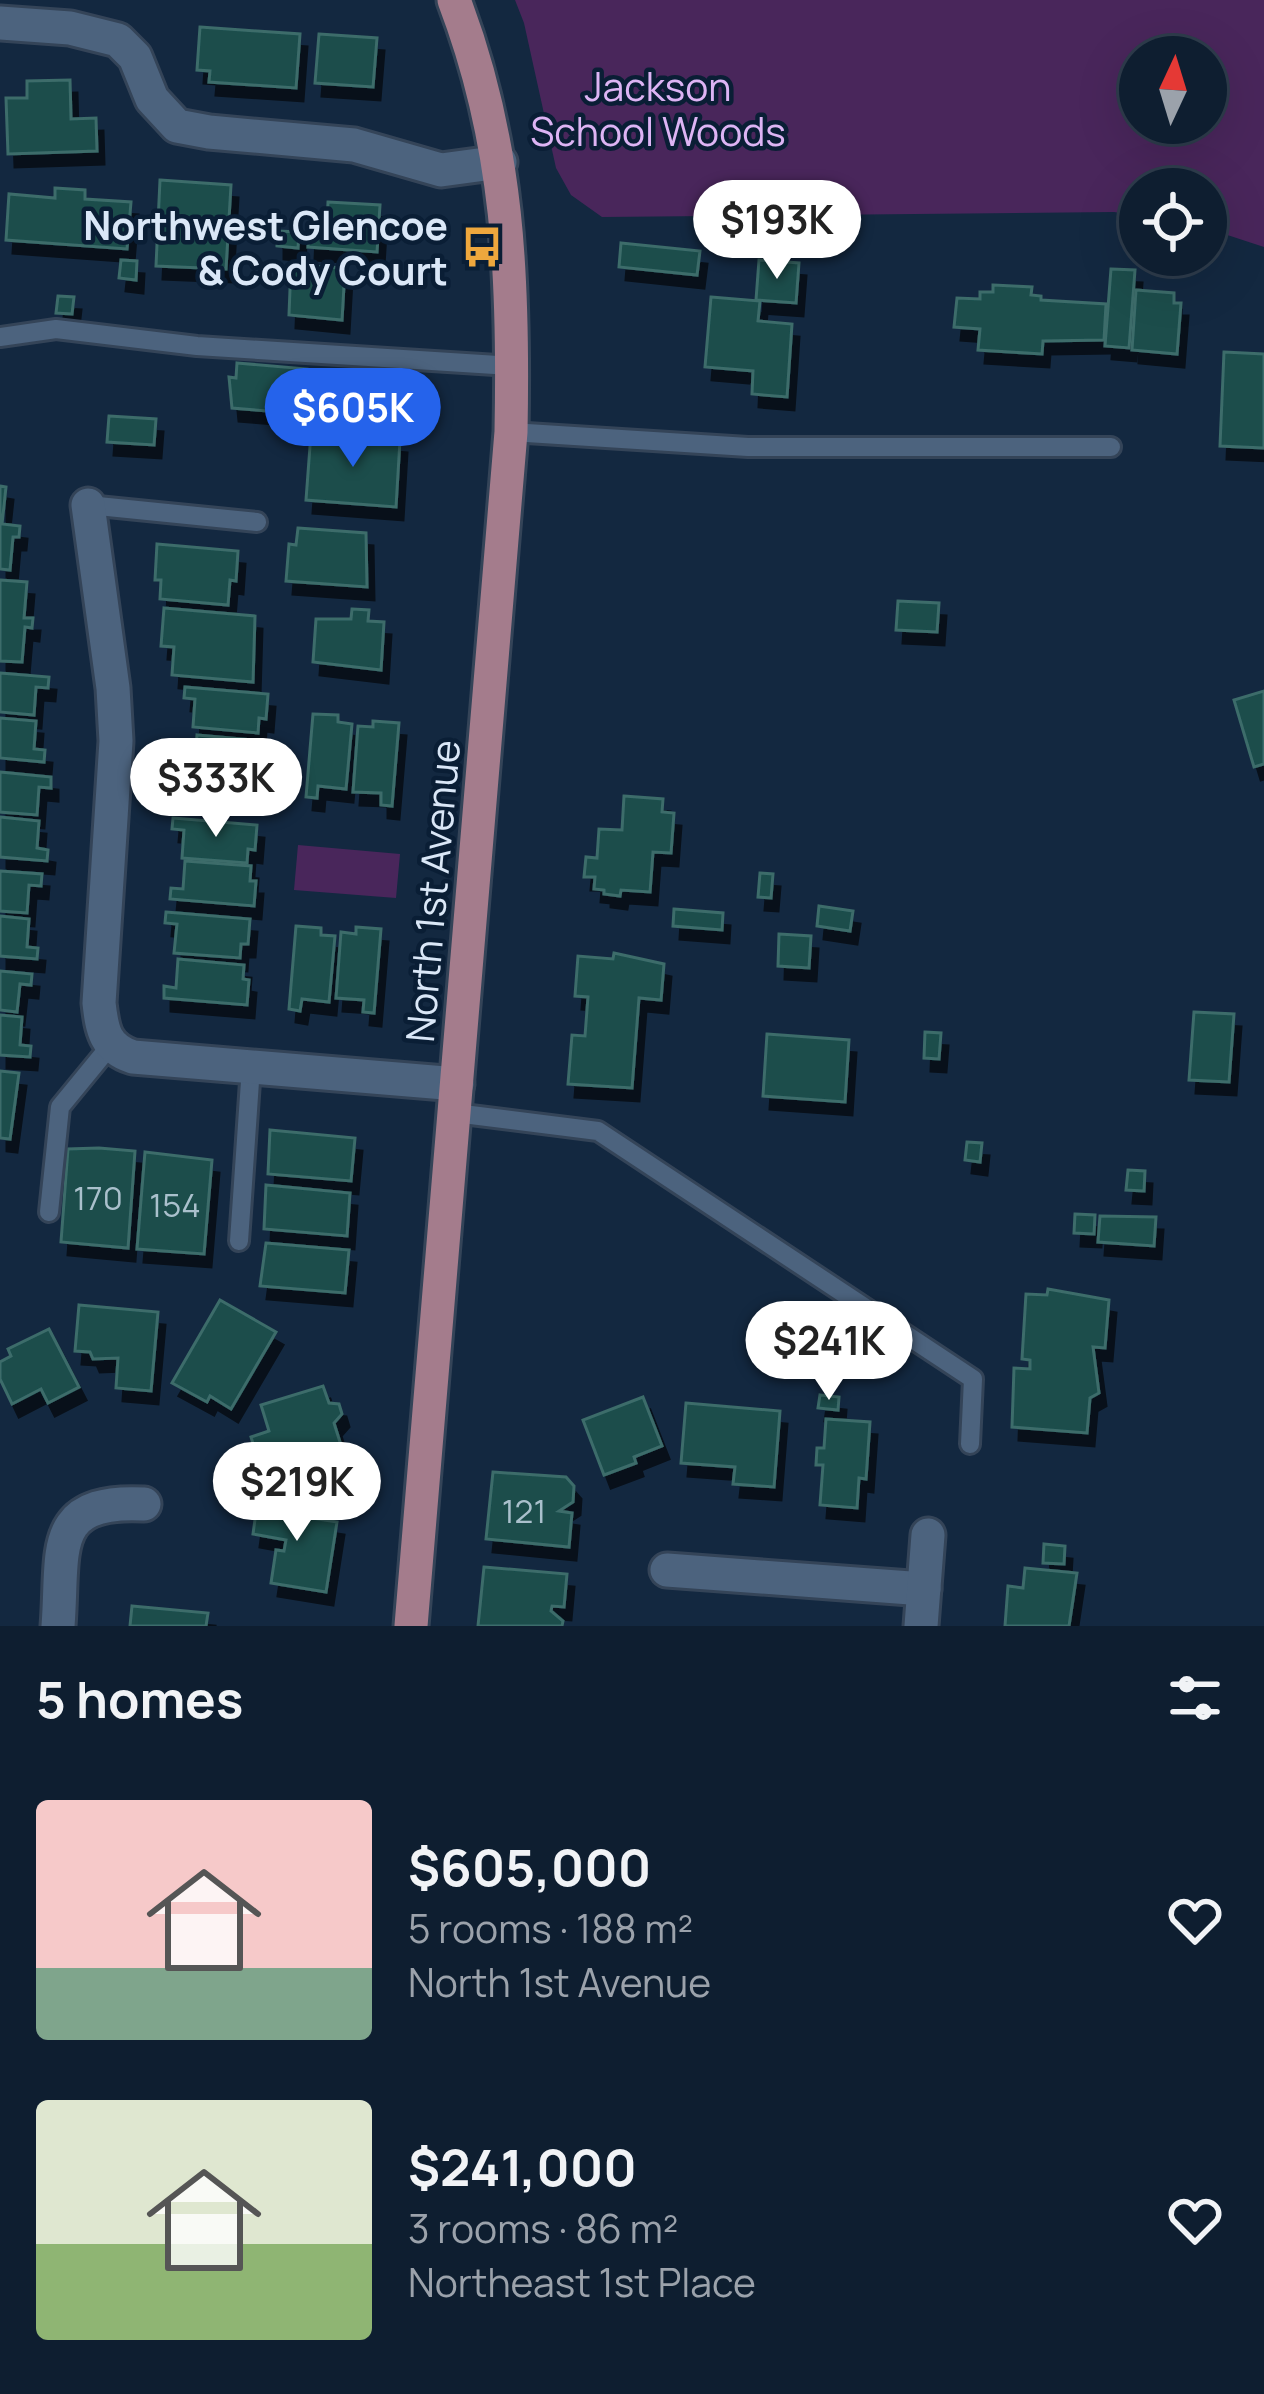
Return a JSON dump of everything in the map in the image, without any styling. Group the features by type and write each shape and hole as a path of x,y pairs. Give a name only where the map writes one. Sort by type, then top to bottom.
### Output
{"main road":[{"name":"North 1st Avenue","path":"411,1626 512,432 511,258 500,162 485,94 454,0"}],"street":[{"path":"0,23 70,28 118,40 135,57 152,99 177,126 354,145 441,170 500,162"},
{"path":"88,505 116,741 99,1004 107,1042 133,1057 251,1067 456,1098"},
{"path":"58,1626 65,1538 74,1521 107,1502 143,1504"},
{"path":"921,1626 928,1535"},
{"path":"667,1570 924,1589"}],"lane":[{"path":"0,337 56,329 197,346 512,366"},
{"path":"512,432 748,447 1111,447"},
{"path":"88,505 257,522"},
{"path":"49,1212 60,1107 107,1042"},
{"path":"239,1241 251,1067"},
{"path":"456,1098 598,1131 974,1379 970,1444"}],"green space":[{"name":"Jackson School Woods","path":"515,0 1264,0 1264,247 1227,235 1227,168 1119,168 1119,213 602,217 571,195 556,168"},
{"path":"298,845 400,854 396,898 294,890"}],"building":[{"path":"200,27 300,34 296,88 209,82 210,71 197,70"},
{"path":"319,34 377,38 373,87 315,83"},
{"path":"70,80 71,119 96,118 97,151 8,154 6,98 27,98 27,81"},
{"path":"160,180 231,185 226,269 156,266"},
{"path":"55,188 85,190 85,199 131,202 127,249 6,240 9,194 55,198"},
{"path":"328,202 380,205 377,252 308,247 309,224 327,226"},
{"path":"277,231 299,232 298,248 277,246"},
{"path":"621,243 700,251 697,275 619,267"},
{"path":"121,260 137,261 136,280 119,278"},
{"path":"759,260 799,263 796,303 756,300"},
{"path":"291,265 345,268 342,320 289,315"},
{"path":"1111,269 1119,269 1119,276 1135,276 1129,348 1105,346"},
{"path":"993,285 1032,287 1031,295 1041,300 1106,304 1104,340 1043,341 1042,354 978,350 980,329 954,327 957,298 980,299 980,292 993,292"},
{"path":"1136,290 1174,293 1174,303 1181,303 1177,354 1132,350"},
{"path":"58,296 74,297 72,314 56,313"},
{"path":"711,297 760,301 758,321 792,324 787,397 752,394 753,371 705,367"},
{"path":"1224,352 1264,354 1264,448 1220,446"},
{"path":"237,363 307,369 303,414 232,408 229,377 236,378"},
{"path":"328,372 389,381 386,425 324,418"},
{"path":"109,416 156,419 154,445 107,442"},
{"path":"311,433 400,440 396,507 306,500"},
{"path":"0,486 6,487 2,524 20,526 19,537 13,537 10,570 0,569"},
{"path":"298,528 366,533 367,587 286,581 289,544 296,545"},
{"path":"157,544 238,551 228,605 160,599 161,580 155,580"},
{"path":"0,580 27,582 24,618 33,618 32,628 25,627 22,662 0,661"},
{"path":"898,601 939,603 937,632 896,630"},
{"path":"164,608 255,616 253,682 172,675 174,647 161,646"},
{"path":"352,609 369,610 368,621 384,622 381,670 313,662 316,619 351,619"},
{"path":"0,673 49,677 48,688 36,687 34,715 0,712"},
{"path":"185,687 268,694 266,719 259,718 258,733 193,727 195,699 184,698"},
{"path":"1264,691 1264,764 1254,767 1234,700"},
{"path":"313,714 338,715 338,722 352,724 346,789 318,786 317,798 306,797"},
{"path":"0,718 36,721 34,749 45,750 44,762 0,758"},
{"path":"373,721 399,723 392,806 381,805 381,793 353,792 358,726 373,727"},
{"path":"197,735 263,741 261,755 268,756 266,781 182,773 183,762 195,763"},
{"path":"0,772 51,777 51,788 39,787 37,815 0,812"},
{"path":"624,796 663,799 662,812 674,813 671,853 653,852 650,892 621,890 620,896 594,889 595,877 584,877 586,857 597,858 599,829 622,830"},
{"path":"0,817 39,821 37,848 48,850 47,861 0,857"},
{"path":"173,818 257,825 255,850 248,849 247,863 182,858 184,830 172,829"},
{"path":"185,861 251,866 250,881 256,881 254,906 170,899 171,888 183,889"},
{"path":"0,871 42,874 41,886 29,885 27,913 0,911"},
{"path":"760,873 773,874 771,898 758,897"},
{"path":"819,906 853,911 850,931 817,926"},
{"path":"674,909 723,913 722,930 673,926"},
{"path":"166,912 250,919 248,944 241,944 240,958 174,953 177,924 165,923"},
{"path":"0,916 29,919 27,947 38,948 37,959 0,956"},
{"path":"296,926 321,928 321,935 335,936 329,1002 302,999 300,1011 289,1009"},
{"path":"356,927 381,929 374,1013 363,1012 364,1000 336,998 341,932 356,934"},
{"path":"779,934 811,936 809,968 778,966"},
{"path":"614,953 664,964 661,1000 639,998 632,1088 568,1084 572,1035 585,1036 588,997 575,996 578,956 613,959"},
{"path":"178,959 244,965 243,979 249,980 247,1005 164,998 164,986 176,988"},
{"path":"0,971 32,974 31,985 20,984 17,1012 0,1010"},
{"path":"1194,1012 1234,1014 1229,1082 1189,1080"},
{"path":"0,1015 22,1017 20,1045 31,1046 30,1057 0,1055"},
{"path":"925,1032 941,1033 939,1059 924,1058"},
{"path":"767,1034 849,1040 845,1102 763,1096"},
{"path":"0,1071 19,1073 10,1139 0,1138"},
{"path":"270,1130 355,1138 351,1181 268,1174"},
{"path":"967,1142 982,1143 980,1162 965,1160"},
{"path":"68,1149 135,1151 128,1248 61,1242"},
{"path":"145,1152 212,1160 204,1254 137,1249"},
{"path":"1128,1170 1145,1171 1144,1191 1126,1190"},
{"path":"266,1185 350,1193 347,1236 264,1229"},
{"path":"1075,1214 1095,1215 1094,1234 1074,1233"},
{"path":"1100,1216 1156,1217 1154,1246 1098,1242"},
{"path":"266,1243 349,1250 345,1293 260,1286"},
{"path":"1048,1289 1109,1300 1105,1348 1093,1347 1099,1393 1090,1398 1087,1433 1012,1427 1014,1368 1030,1369 1030,1360 1022,1359 1026,1294 1047,1295"},
{"path":"220,1300 276,1332 231,1409 172,1383"},
{"path":"79,1305 158,1312 151,1391 116,1388 118,1358 93,1359 90,1352 75,1351"},
{"path":"49,1329 79,1387 48,1403 41,1389 12,1404 0,1379 0,1362 11,1356 8,1349"},
{"path":"323,1386 329,1403 339,1404 342,1414 334,1423 345,1458 265,1483 251,1437 269,1431 261,1405"},
{"path":"820,1395 839,1397 838,1410 818,1408"},
{"path":"643,1397 662,1446 604,1475 583,1420"},
{"path":"686,1403 780,1411 774,1487 733,1484 735,1467 681,1463"},
{"path":"826,1419 870,1422 866,1479 859,1478 857,1508 820,1505 823,1465 816,1465 817,1448 824,1448"},
{"path":"493,1472 566,1477 574,1486 573,1502 559,1511 572,1513 569,1547 486,1539"},
{"path":"258,1498 306,1506 305,1517 337,1522 326,1592 271,1583 276,1550 284,1551 286,1540 253,1534"},
{"path":"1044,1544 1065,1546 1064,1564 1043,1563"},
{"path":"484,1567 567,1574 564,1607 552,1606 551,1611 563,1621 562,1626 478,1626"},
{"path":"1025,1568 1077,1573 1069,1626 1005,1626 1008,1586 1023,1588"},
{"path":"132,1606 208,1613 206,1626 130,1626"}],"place":[{"name":"Northwest Glencoe & Cody Court","path":"482,247"}]}
